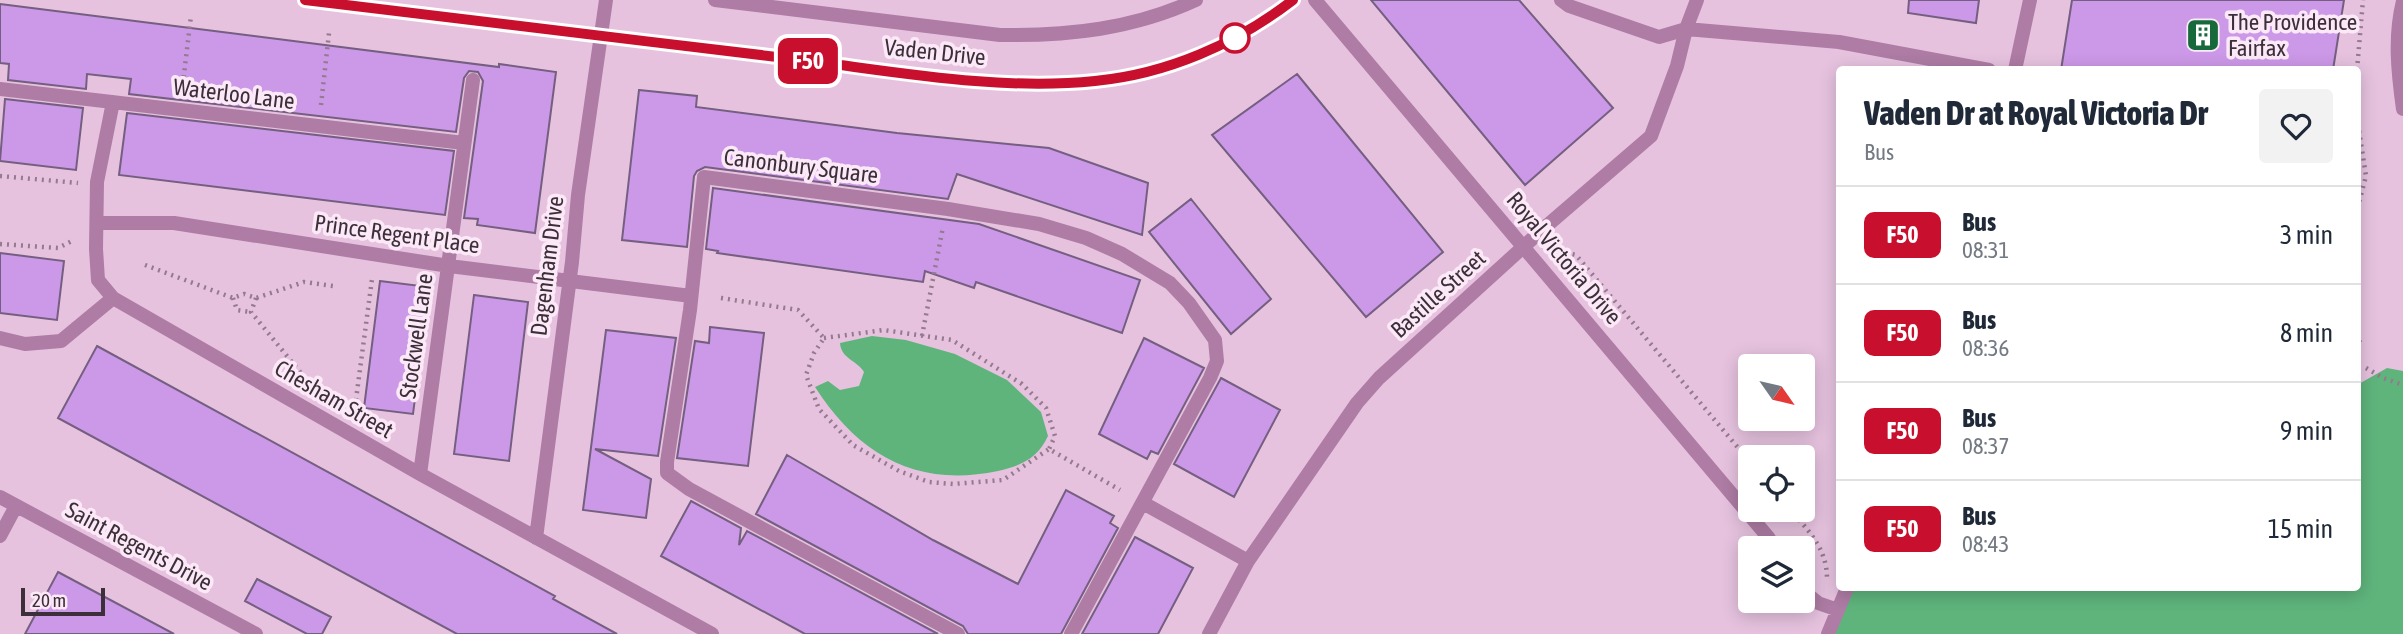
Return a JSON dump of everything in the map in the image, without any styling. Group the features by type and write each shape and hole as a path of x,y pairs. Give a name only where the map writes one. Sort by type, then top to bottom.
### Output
{"street":[{"name":"Vaden Drive","path":"306,0 943,77 1050,85 1097,81 1147,72 1187,60 1269,19 1293,0"},
{"name":"Dagenham Drive","path":"536,538 578,195 606,0"},
{"name":"Vaden Drive","path":"715,0 1000,35 1048,36 1131,24 1196,0"},
{"name":"Royal Victoria Drive","path":"1315,0 1766,536"},
{"path":"1561,0 1569,6 1659,37 1686,29 1839,42 1968,66"},
{"name":"Bastille Street","path":"1209,634 1248,561 1357,403 1379,378 1524,246 1651,136 1677,66 1686,29 1697,0"},
{"path":"2016,66 2030,0"},
{"path":"2403,1 2396,59 2403,109"},
{"name":"Stockwell Lane","path":"420,474 473,80"},
{"name":"Waterloo Lane","path":"0,89 464,144"},
{"path":"0,338 25,344 61,341 113,298 98,280 97,182 113,102"},
{"name":"Canonbury Square","path":"958,634 689,489 667,473 704,177 948,209 1039,225 1086,238 1122,254 1170,283 1207,326 1215,340 1216,361 1210,377 1071,634"},
{"name":"Prince Regent Place","path":"97,223 174,223 449,267 569,279 691,296"},
{"name":"Chesham Street","path":"113,298 420,474 712,634"},
{"name":"Saint Regents Drive","path":"0,497 256,634"},
{"path":"1143,503 1248,561"},
{"path":"0,536 16,506"},
{"path":"1828,634 1846,591"},
{"path":"1815,601 1838,610"}],"path":[{"path":"2357,66 2363,0"},
{"path":"179,110 191,16"},
{"path":"318,126 329,33"},
{"path":"2361,143 2366,176 2361,195"},
{"path":"0,176 79,183"},
{"path":"922,335 948,209"},
{"path":"0,244 58,248 72,241"},
{"path":"1559,251 1576,255 1738,448"},
{"path":"145,265 233,298 244,294 256,298 304,282 333,286"},
{"path":"355,407 372,279"},
{"path":"233,298 237,310 251,312 305,378"},
{"path":"251,312 256,298"},
{"path":"721,298 798,310 824,338"},
{"path":"884,330 952,340 1022,384 1046,408 1055,436 1049,449 1003,481 929,482 900,471 853,445 819,409 806,376 814,354 824,338 884,330"},
{"path":"2367,368 2383,378 2403,385"},
{"path":"1049,449 1120,490"},
{"path":"1801,522 1817,542 1827,562 1827,579"}],"green space":[{"path":"872,336 906,340 955,354 1007,380 1041,412 1048,436 1044,444 1034,455 1014,467 968,475 941,475 916,470 892,461 871,448 832,411 815,387 828,381 840,390 859,386 864,372 843,353 840,343"},
{"path":"2387,368 2403,371 2403,634 1828,634 1847,591 2361,591 2361,383"}],"building":[{"path":"1371,0 1519,0 1613,108 1525,185"},
{"path":"1909,0 1979,0 1976,23 1908,13"},
{"name":"The Providence Fairfax","path":"2072,0 2344,0 2334,66 2062,66"},
{"path":"0,4 556,72 535,233 477,225 478,219 464,218 483,81 478,72 469,71 464,78 456,132 129,94 131,79 87,74 86,89 8,80 9,64 0,63"},
{"path":"1297,74 1443,252 1366,317 1212,135"},
{"path":"639,90 697,96 696,107 897,133 1049,148 1148,183 1142,235 957,174 948,199 705,167 694,176 687,247 622,240"},
{"path":"5,99 83,108 76,170 0,161"},
{"path":"127,113 454,151 445,215 119,175"},
{"path":"713,188 979,224 1140,280 1122,333 976,282 974,288 925,271 923,282 717,253 718,251 706,249"},
{"path":"1191,199 1271,299 1231,334 1149,232"},
{"path":"0,253 64,261 57,320 0,313"},
{"path":"380,281 429,287 413,414 364,408"},
{"path":"474,295 528,302 509,461 454,454"},
{"path":"710,327 764,333 748,466 677,458 695,341 709,343"},
{"path":"606,330 676,338 658,456 595,449 651,479 646,518 583,510"},
{"path":"1144,338 1204,368 1158,454 1151,451 1147,459 1099,434"},
{"path":"97,346 555,596 553,599 617,634 457,634 58,418"},
{"path":"1221,378 1280,410 1234,497 1174,464"},
{"path":"787,455 933,540 1018,584 1066,490 1114,516 1110,523 1118,528 1061,634 968,634 963,626 756,514"},
{"path":"691,501 741,528 739,545 747,531 938,634 805,634 661,556"},
{"path":"1135,537 1193,568 1158,634 1082,634"},
{"path":"58,572 174,634 25,634"},
{"path":"257,579 331,617 322,634 307,634 245,601"}],"bus line":[{"name":"F50","path":"305,0 943,77 1050,85 1097,81 1147,72 1187,60 1252,29 1293,0"}],"place":[{"name":"The Providence Fairfax","path":"2203,35"}]}
